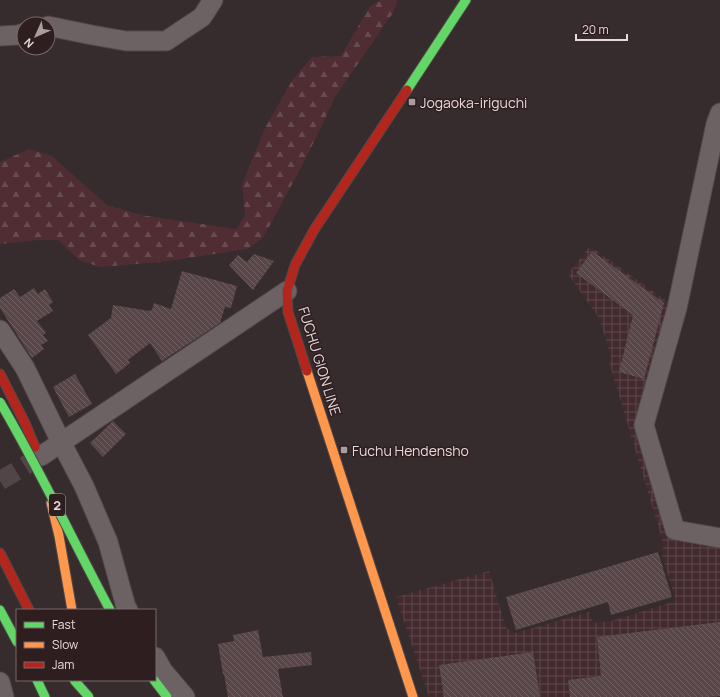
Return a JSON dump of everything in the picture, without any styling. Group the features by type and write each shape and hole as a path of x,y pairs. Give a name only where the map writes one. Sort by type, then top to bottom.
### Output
{"main road":[{"name":"FUCHU GION LINE","path":"412,697 288,312 286,291 295,265 314,230 466,0"},
{"path":"0,374 25,423 40,461 59,536 72,609"},
{"name":"2","path":"0,402 51,494 109,609"},
{"path":"0,554 28,609"},
{"path":"0,610 16,640"},
{"path":"37,681 45,697"},
{"path":"75,681 89,697"},
{"path":"83,681 86,697"},
{"path":"155,681 167,697"}],"street":[{"path":"56,28 126,41 166,41 202,17 213,0"},
{"path":"0,36 16,35"},
{"path":"719,121 677,308 644,426 675,530 720,538"},
{"path":"41,456 286,291"},
{"path":"0,330 25,368 84,486 108,542 128,609"},
{"path":"156,659 163,671 185,697"},
{"path":"0,682 4,697"}],"shaded area":[{"path":"590,246 669,303 636,422 671,535 720,544 720,697 429,697 396,597 489,571 506,628 516,633 589,612 593,623 611,621 676,601 661,552 664,546 609,362 611,356 599,318 568,274"}],"green space":[{"path":"381,0 398,0 393,13 335,97 302,166 263,238 247,249 162,262 100,267 79,260 58,240 39,240 0,244 0,162 29,149 52,156 107,205 141,215 236,229 245,216 242,184 266,126 293,79 312,57 341,56 370,6"}],"building":[{"path":"592,251 664,303 644,379 619,372 633,315 576,273"},
{"path":"254,254 274,261 253,290 229,265 238,255 247,262"},
{"path":"182,271 237,286 231,308 225,307 220,323 162,361 150,343 128,360 130,363 116,374 88,335 111,318 113,305 150,311 152,310 154,303 171,309"},
{"path":"34,288 38,294 45,289 53,302 49,305 53,311 37,321 46,333 43,335 48,341 41,345 44,349 32,358 0,308 0,298 14,289 20,297"},
{"path":"75,374 92,404 69,417 53,387"},
{"path":"113,421 126,434 103,457 90,443"},
{"path":"658,552 672,597 611,615 608,602 516,630 506,597"},
{"path":"720,622 720,696 570,697 568,680 601,676 597,637"},
{"path":"258,630 263,657 311,652 312,665 278,669 283,697 228,697 218,644 234,641 233,635"},
{"path":"533,652 540,697 444,697 439,665"}],"tunnel":[{"path":"0,481 41,456"}],"traffic: fast":[{"path":"407,90 466,0"},
{"path":"0,402 43,480 109,609"},
{"path":"0,610 16,640"},
{"path":"37,681 45,697"},
{"path":"75,681 89,697"},
{"path":"155,681 167,697"}],"traffic: slow":[{"path":"307,371 413,697"},
{"path":"51,503 59,536 72,609"}],"traffic: jam":[{"path":"307,371 288,312 287,291 295,265 314,230 407,90"},
{"path":"0,374 25,423 35,447"},
{"path":"0,553 28,609"}],"place":[{"name":"Jogaoka-iriguchi","path":"412,102"},
{"name":"Fuchu Hendensho","path":"344,450"}]}
